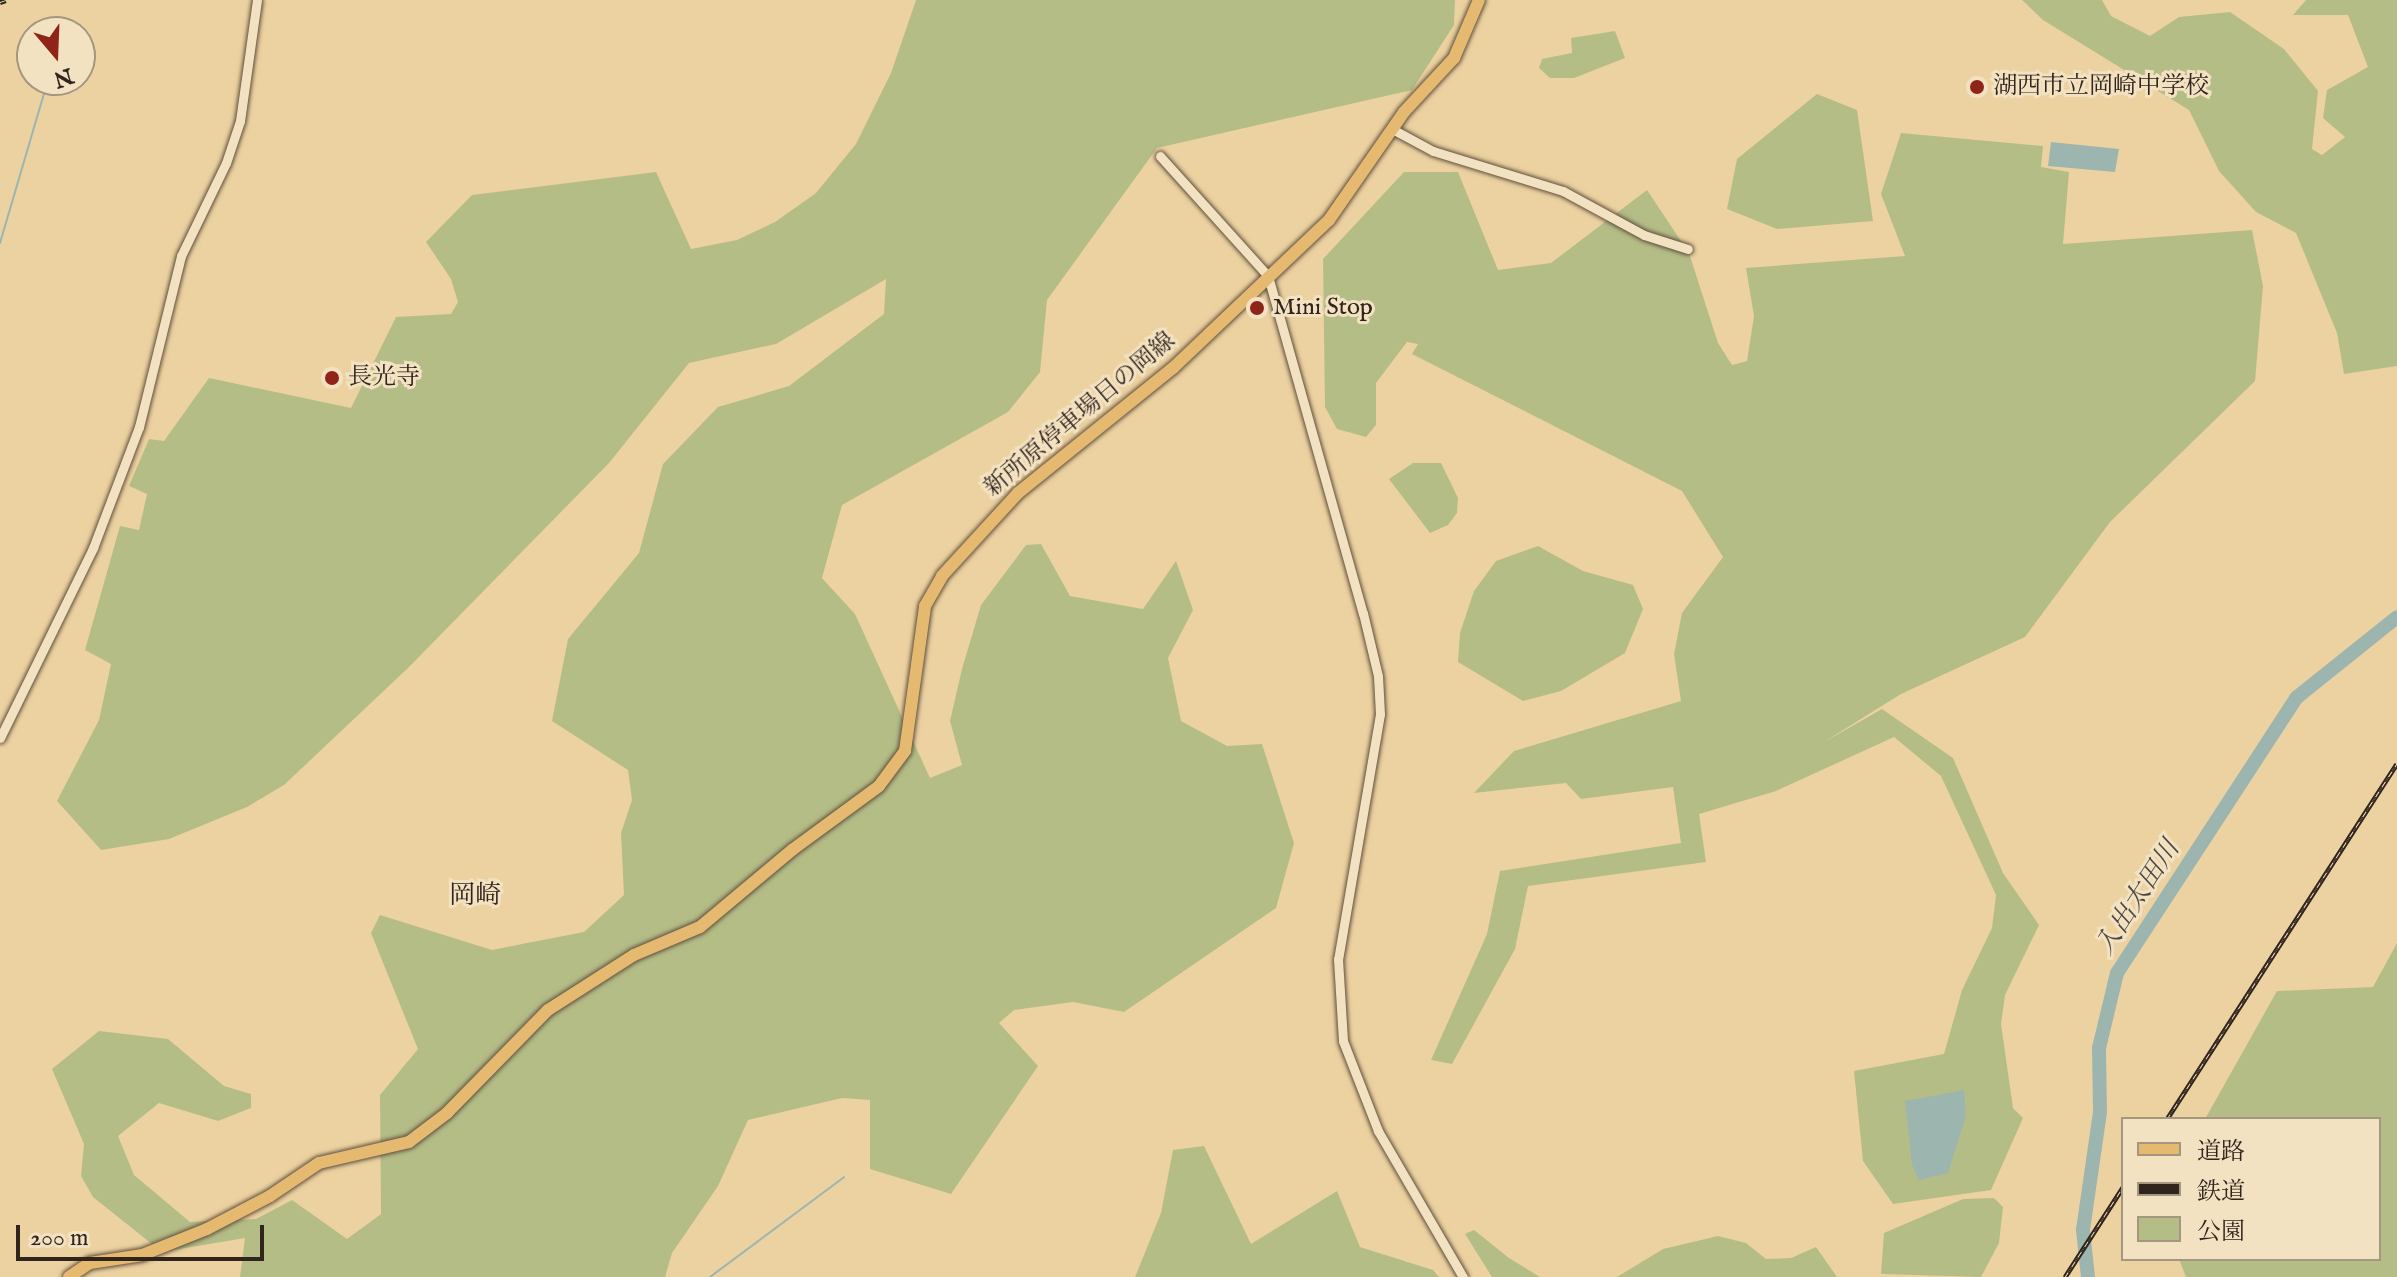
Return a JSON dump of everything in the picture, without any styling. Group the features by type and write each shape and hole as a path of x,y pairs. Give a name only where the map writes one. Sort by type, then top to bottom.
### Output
{"main road":[{"name":"新所原停車場日の岡線","path":"69,1277 90,1263 142,1255 207,1229 270,1196 319,1163 409,1142 447,1113 548,1010 634,955 700,927 879,786 905,751 925,606 942,576 1018,493 1142,395 1329,220 1394,130 1454,58 1479,0"}],"street":[{"path":"0,738 93,548 139,427 181,256 226,163 240,121 257,0"},
{"path":"1394,130 1433,151 1539,181 1644,235 1688,249"},
{"path":"1160,156 1268,276 1379,685 1380,714 1338,959 1343,1041 1378,1131 1463,1277"}],"green space":[{"path":"916,0 1455,0 1454,25 1412,90 1157,148 1047,300 1040,372 1008,412 842,505 822,578 855,614 930,778 962,765 950,721 962,669 981,605 1026,545 1041,544 1070,596 1143,609 1176,561 1193,610 1168,658 1181,721 1227,746 1262,744 1294,843 1276,908 1124,1012 1073,1002 1014,1010 999,1023 1038,1066 951,1194 870,1169 870,1100 842,1098 748,1120 718,1186 672,1253 665,1277 240,1277 245,1238 162,1252 93,1197 81,1176 84,1144 52,1069 99,1031 168,1039 224,1086 251,1094 251,1108 218,1121 159,1103 118,1136 134,1175 190,1222 256,1219 292,1200 347,1239 381,1214 380,1095 418,1049 371,933 380,915 492,950 584,932 624,895 621,833 632,800 628,770 552,721 568,639 639,553 663,464 718,407 789,386 884,314 886,279 776,344 689,363 609,463 408,668 284,785 247,807 169,839 101,850 57,801 99,720 111,664 85,650 120,526 139,530 147,494 129,486 149,439 164,441 209,378 351,408 396,317 451,314 458,302 451,279 426,242 472,195 656,172 691,249 737,240 775,222 816,193 856,144 891,73"},
{"path":"2022,0 2102,0 2111,16 2150,36 2179,17 2230,12 2284,49 2318,91 2312,149 2322,155 2345,137 2323,118 2327,90 2368,67 2348,15 2293,15 2306,0 2397,0 2397,366 2344,374 2337,333 2296,233 2256,212 2219,171 2189,110 2043,20"},
{"path":"1615,31 1625,58 1574,78 1550,78 1539,68 1542,59 1572,53 1571,38"},
{"path":"1817,94 1857,110 1873,221 1777,229 1727,209 1737,159"},
{"path":"1901,133 2043,146 2041,167 2069,172 2063,244 2252,230 2263,286 2255,381 2110,522 2025,637 1901,694 1824,742 1882,709 1953,758 2003,873 2039,925 2005,995 2001,1024 2013,1108 2023,1118 1991,1190 1893,1204 1863,1161 1854,1071 1944,1054 1962,990 1992,928 1996,895 1941,776 1894,737 1776,791 1699,814 1706,862 1528,886 1515,949 1452,1064 1431,1060 1487,934 1500,871 1681,843 1673,787 1581,799 1566,783 1474,793 1514,751 1681,701 1674,654 1682,613 1723,557 1682,491 1412,354 1418,344 1407,342 1376,383 1376,425 1366,437 1337,429 1325,407 1323,259 1404,172 1458,172 1498,270 1551,263 1647,190 1689,253 1718,343 1732,365 1747,361 1754,316 1746,268 1905,256 1881,194"},
{"path":"1413,463 1441,463 1458,498 1457,513 1448,525 1430,533 1389,479"},
{"path":"1538,546 1583,571 1633,585 1643,609 1625,653 1561,691 1523,701 1458,662 1460,633 1474,591 1496,561"},
{"path":"2397,943 2397,1277 2186,1277 2180,1261 2381,1261 2381,1117 2206,1117 2277,991 2373,987"},
{"path":"1204,1146 1251,1244 1337,1191 1360,1247 1433,1270 1439,1277 1135,1277 1161,1213 1173,1150"},
{"path":"1994,1198 2003,1207 1999,1243 1981,1277 1881,1274 1884,1233 1963,1199"},
{"path":"1474,1230 1509,1258 1540,1277 1492,1277 1465,1234"},
{"path":"1718,1236 1746,1243 1766,1259 1791,1258 1816,1247 1837,1277 1617,1277 1663,1249"}],"water":[{"path":"2051,142 2119,149 2115,172 2048,166"},
{"path":"1964,1090 1966,1116 1948,1173 1919,1180 1912,1165 1905,1101"}],"waterway":[{"path":"0,243 43,96"},
{"name":"入出太田川","path":"2088,1277 2083,1230 2100,1112 2099,1048 2117,973 2296,698 2397,617"},
{"path":"710,1277 844,1177"}],"railway":[{"path":"0,2 6,0"},
{"path":"2168,1117 2397,764"},
{"path":"2065,1277 2121,1190"}],"place":[{"name":"湖西市立岡崎中学校","path":"1977,87"},
{"name":"Mini Stop","path":"1257,308"},
{"name":"長光寺","path":"332,378"}],"district":[{"name":"岡崎","path":"475,896"}]}
